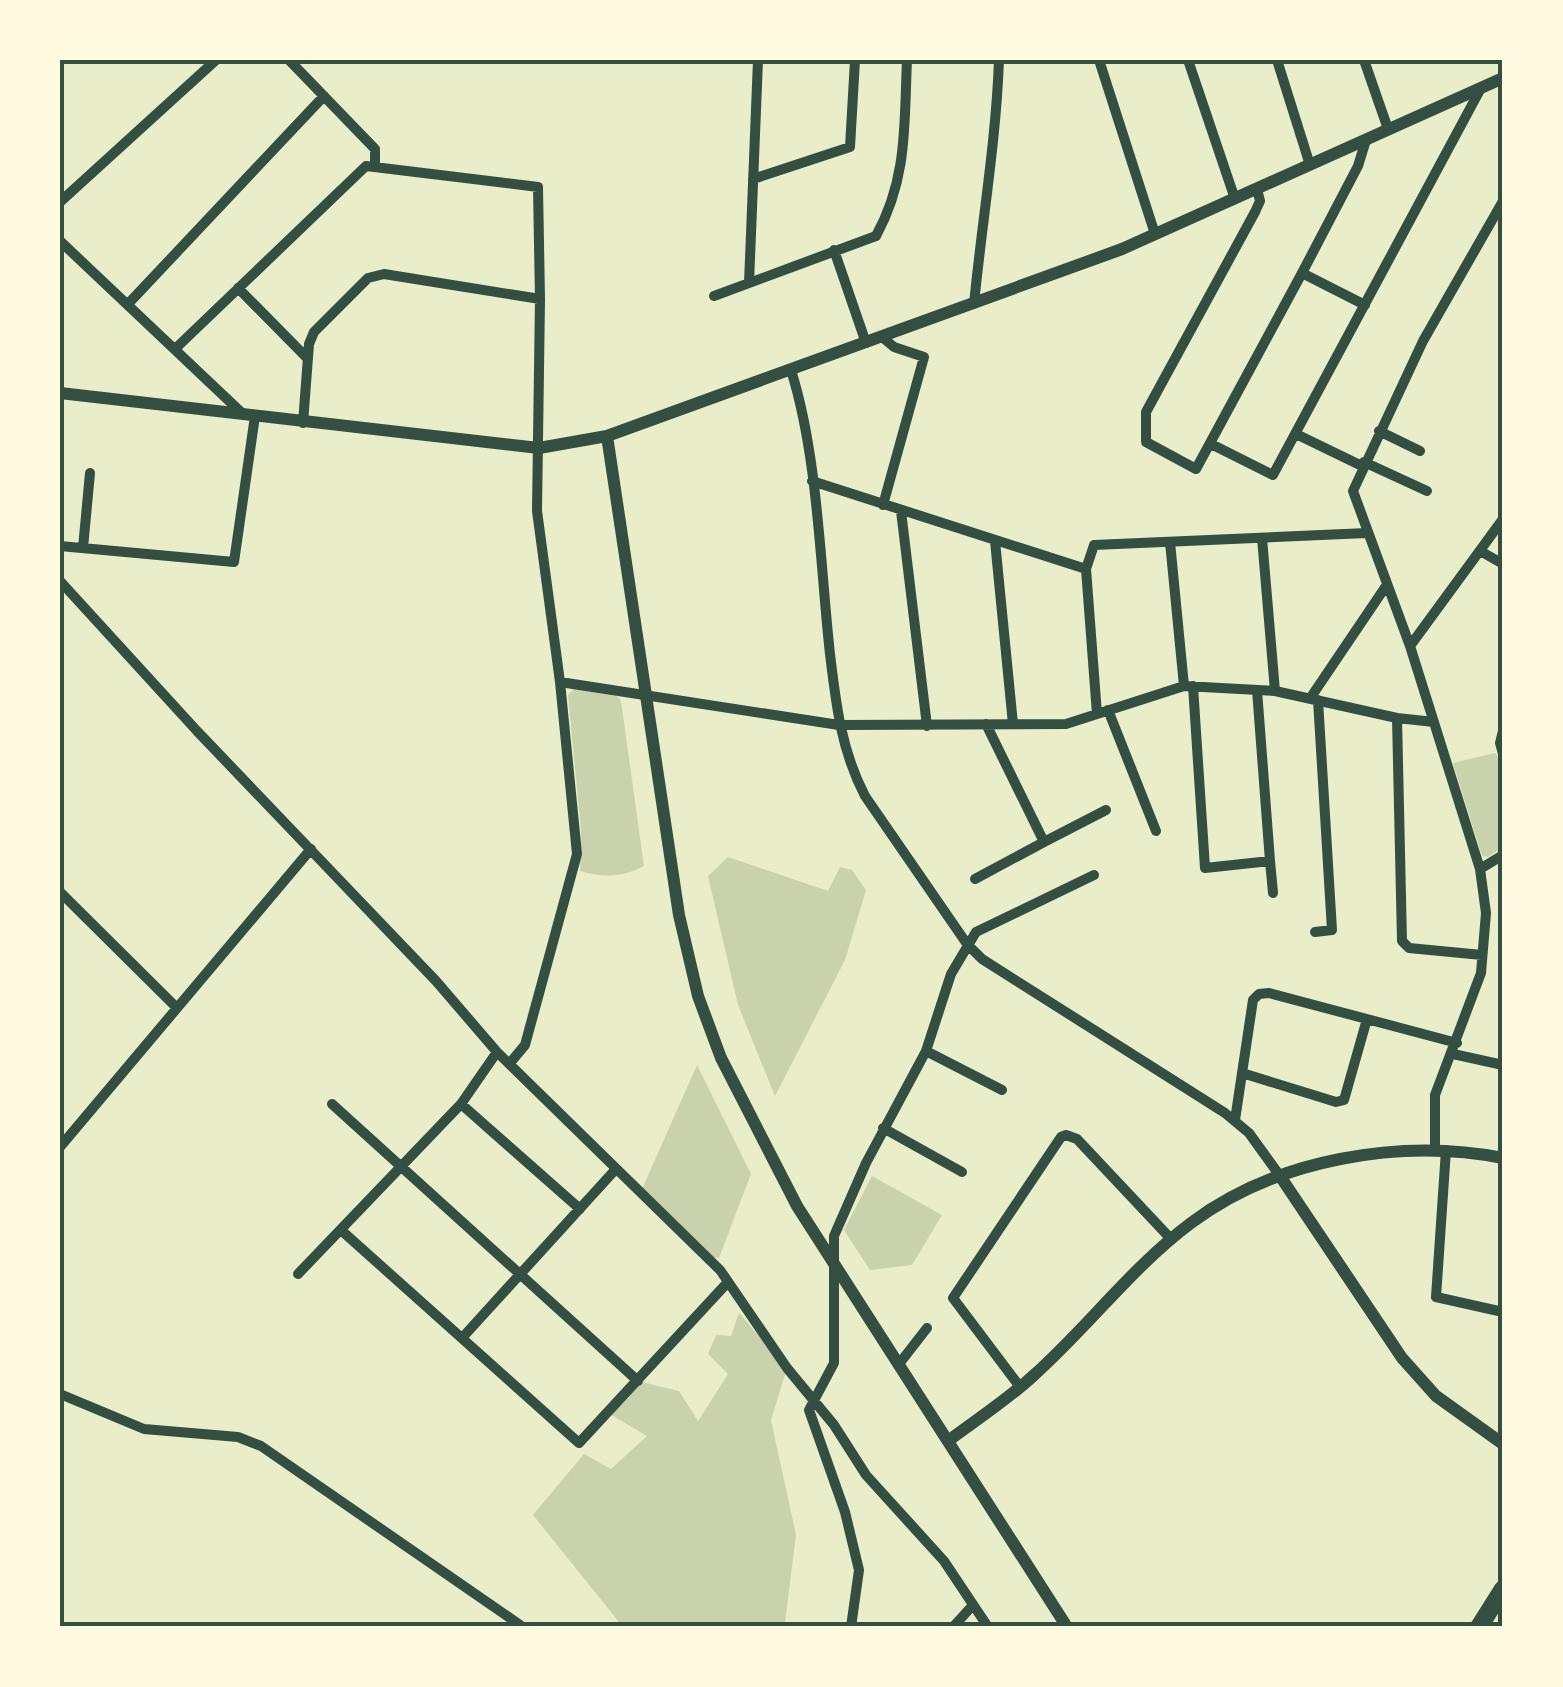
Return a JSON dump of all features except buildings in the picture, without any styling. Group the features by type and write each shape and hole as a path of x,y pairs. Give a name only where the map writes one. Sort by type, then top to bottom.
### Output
{"highway":[{"path":"1479,1627 1503,1589"}],"street":[{"path":"60,202 216,60"},
{"path":"290,60 376,149 376,166"},
{"path":"748,283 758,60"},
{"path":"753,178 850,147 855,60"},
{"path":"714,296 876,236 892,208 902,166 906,60"},
{"path":"974,304 984,195 996,130 999,60"},
{"path":"1100,60 1156,234"},
{"path":"1188,60 1234,199"},
{"path":"1277,60 1310,165"},
{"path":"1364,60 1388,129"},
{"path":"60,392 539,448 607,436 1156,234 1503,78"},
{"path":"1211,444 1273,474 1480,90"},
{"path":"128,304 324,96"},
{"path":"1257,189 1260,201 1255,212 1146,412 1146,442 1196,469 1358,166 1366,140"},
{"path":"176,348 366,166 538,187 537,511 560,682 577,854 526,1045 510,1063"},
{"path":"1503,201 1423,340 1353,490 1434,722 1480,869 1486,912 1478,986 1435,1095 1440,1150 1436,1297 1503,1312"},
{"path":"60,241 250,415"},
{"path":"834,250 866,343"},
{"path":"1302,273 1366,305"},
{"path":"303,422 314,332 368,278 384,274 540,299"},
{"path":"238,288 308,360"},
{"path":"882,337 894,347 924,356 883,505"},
{"path":"792,370 812,481 839,725 864,796 982,959 1235,1120 1249,1133 1402,1358 1436,1396 1503,1444"},
{"path":"60,546 234,562 250,415"},
{"path":"1379,431 1420,451"},
{"path":"1296,434 1427,491"},
{"path":"607,436 679,915 698,996 721,1058 797,1206 1067,1627"},
{"path":"83,548 90,473"},
{"path":"812,481 1086,569"},
{"path":"901,511 927,726"},
{"path":"1410,646 1503,519"},
{"path":"1156,831 1103,712 1086,569 1094,545 1367,534"},
{"path":"1262,538 1275,690"},
{"path":"995,540 1013,724"},
{"path":"1170,542 1205,868 1270,861"},
{"path":"1482,552 1503,564"},
{"path":"60,582 436,981 497,1052 720,1270 866,1475 944,1560 988,1627"},
{"path":"1314,932 1332,930 1315,698 1386,586"},
{"path":"560,682 839,725 1066,724 1188,686 1275,690 1396,718 1434,722"},
{"path":"1256,690 1272,893"},
{"path":"1396,718 1402,941 1409,948 1482,955"},
{"path":"986,724 1044,842"},
{"path":"1503,731 1503,754"},
{"path":"975,879 1106,810"},
{"path":"60,1147 311,849"},
{"path":"1480,869 1503,855"},
{"path":"851,1627 858,1570 846,1512 810,1415 810,1404 834,1363 834,1236 883,1128 926,1050 951,974 976,932 1094,875"},
{"path":"60,892 176,1007"},
{"path":"1235,1120 1252,1000 1258,994 1270,993 1367,1019 1503,1065"},
{"path":"1242,1073 1336,1102 1344,1100 1367,1019"},
{"path":"926,1050 1002,1090"},
{"path":"298,1274 461,1104 497,1052"},
{"path":"332,1104 638,1382"},
{"path":"461,1104 580,1209"},
{"path":"883,1128 962,1172"},
{"path":"1020,1386 953,1298 1061,1137 1077,1139 1171,1238"},
{"path":"948,1441 1020,1386 1171,1238 1215,1207 1280,1176 1364,1156 1440,1150 1503,1158"},
{"path":"462,1338 615,1170"},
{"path":"342,1231 578,1443 728,1282"},
{"path":"898,1364 927,1328"},
{"path":"60,1394 144,1430 238,1438 260,1446 523,1627"},
{"path":"952,1627 973,1604"}],"green space":[{"path":"574,689 617,696 621,701 644,866 629,872 605,875 580,871 581,830 568,695"},
{"path":"1495,753 1503,762 1503,847 1488,857 1482,856 1453,763"},
{"path":"728,857 828,891 840,867 852,870 866,890 845,960 775,1096 738,1005 708,876"},
{"path":"697,1065 751,1174 719,1258 713,1257 642,1189"},
{"path":"872,1176 942,1215 912,1265 870,1270 844,1230"},
{"path":"739,1313 787,1368 771,1420 796,1535 785,1622 781,1627 623,1627 533,1515 584,1454 611,1469 647,1436 608,1413 638,1381 679,1391 698,1421 728,1374 708,1354 716,1335 731,1336"}]}
